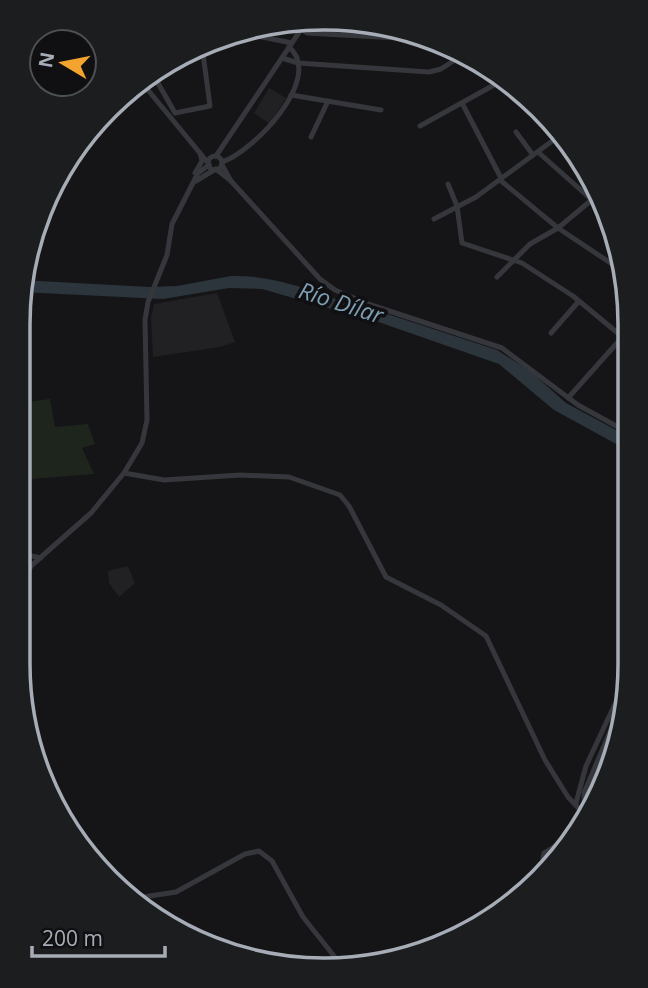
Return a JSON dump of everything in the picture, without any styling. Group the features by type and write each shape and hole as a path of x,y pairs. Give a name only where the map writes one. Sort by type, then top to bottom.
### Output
{"street":[{"path":"303,30 307,33 391,38"},
{"path":"193,183 216,163 300,31"},
{"path":"216,163 239,157 271,126 291,95 297,79 298,64 291,45 259,37"},
{"path":"158,81 172,111 177,114 210,106 203,56"},
{"path":"282,58 298,64 429,72 441,69 454,60"},
{"path":"420,126 495,85"},
{"path":"147,89 320,279 335,290 368,304 502,348 568,398 618,427"},
{"path":"291,95 381,110"},
{"path":"311,137 328,101"},
{"path":"462,103 500,179 558,228 612,264"},
{"path":"516,132 535,153 589,197"},
{"path":"434,219 500,179 553,140"},
{"path":"30,568 74,530 124,473 142,443 147,420 145,320 148,302 167,255 172,225 202,161 200,150"},
{"path":"447,184 457,206 462,243 514,260 579,301 618,332"},
{"path":"497,277 530,244 558,228 591,200"},
{"path":"551,333 579,301"},
{"path":"568,398 618,343"},
{"path":"124,473 164,480 240,475 289,477 340,495 349,506 386,577 441,605 486,636 545,760 568,797 580,809"},
{"path":"30,556 41,558"},
{"path":"576,803 586,766 616,702"},
{"path":"576,803 611,729"},
{"path":"583,793 584,801"},
{"path":"543,861 544,853 554,847"},
{"path":"145,897 176,892 245,854 259,851 272,861 303,917 336,958"}],"shaded area":[{"path":"269,88 286,98 270,124 254,113"},
{"path":"217,293 235,342 220,347 153,357 151,317 154,304"},
{"path":"50,399 55,427 88,424 95,444 82,448 94,474 30,479 30,402"},
{"path":"128,566 135,583 119,597 109,583 108,571"}],"water":[{"name":"Río Dílar","path":"231,276 266,279 360,305 497,350 531,372 566,403 618,431 618,445 554,410 499,364 344,310 335,310 262,289 229,288 163,299 31,293 33,281 177,286"}]}
